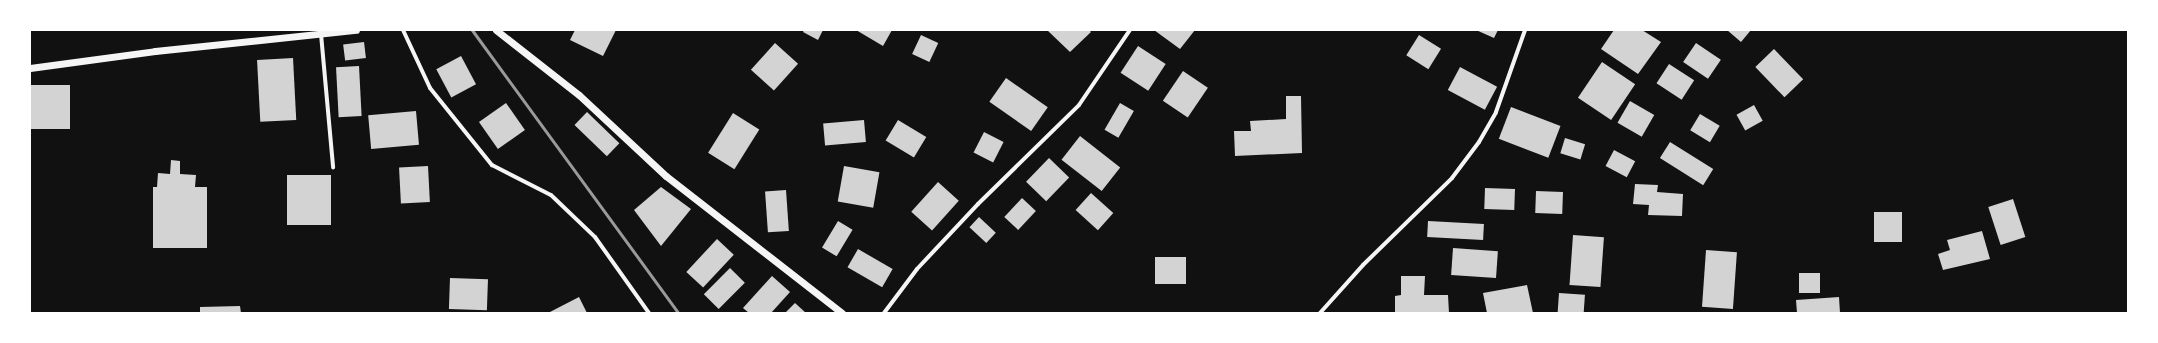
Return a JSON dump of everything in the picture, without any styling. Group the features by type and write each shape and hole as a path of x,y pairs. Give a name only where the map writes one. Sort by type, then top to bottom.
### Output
{"street":[{"path":"30,68 155,51 356,30"},
{"path":"403,30 430,88 492,165 551,195 595,237 649,313"},
{"path":"496,30 579,95 666,176 842,313"},
{"path":"884,313 917,269 978,204 1079,105 1130,30"},
{"path":"1320,313 1364,265 1452,178 1479,142 1496,112 1525,30"},
{"path":"321,34 333,167"}],"building":[{"path":"575,30 616,30 603,56 570,40"},
{"path":"804,30 823,30 818,40 803,32"},
{"path":"856,30 892,30 883,46"},
{"path":"1047,30 1089,30 1091,32 1070,52"},
{"path":"1154,30 1195,30 1180,49"},
{"path":"1476,30 1498,30 1494,38"},
{"path":"1614,30 1642,30 1661,42 1638,74 1601,49"},
{"path":"1727,30 1751,30 1741,42"},
{"path":"921,35 938,43 929,62 912,54"},
{"path":"1419,35 1441,49 1428,69 1406,55"},
{"path":"364,42 366,58 345,60 343,45"},
{"path":"775,43 798,64 774,90 751,70"},
{"path":"1696,43 1721,60 1708,79 1683,62"},
{"path":"1138,46 1166,64 1148,91 1121,73"},
{"path":"1774,49 1803,79 1784,97 1755,67"},
{"path":"461,56 476,84 451,97 436,69"},
{"path":"293,58 296,120 260,122 257,60"},
{"path":"1602,62 1635,84 1611,120 1578,98"},
{"path":"1669,64 1694,80 1682,100 1656,83"},
{"path":"359,66 362,116 339,117 336,67"},
{"path":"1460,67 1497,87 1485,110 1448,90"},
{"path":"1183,71 1208,88 1188,118 1163,101"},
{"path":"1006,78 1048,107 1031,131 989,102"},
{"path":"30,85 70,85 70,129 30,129"},
{"path":"1286,96 1301,96 1302,153 1235,156 1234,131 1251,131 1250,121 1286,119"},
{"path":"1630,101 1654,115 1642,137 1618,123"},
{"path":"506,103 525,130 498,149 479,122"},
{"path":"1120,103 1134,111 1118,138 1104,130"},
{"path":"1754,105 1763,121 1745,130 1737,115"},
{"path":"1511,107 1560,126 1548,158 1499,139"},
{"path":"416,111 419,145 371,149 368,115"},
{"path":"587,112 619,143 607,156 574,125"},
{"path":"733,113 759,129 734,169 708,153"},
{"path":"1700,114 1720,126 1710,142 1690,130"},
{"path":"864,120 866,142 825,145 823,124"},
{"path":"898,120 926,137 914,158 886,141"},
{"path":"984,132 1004,142 993,162 974,152"},
{"path":"1080,136 1120,167 1102,191 1062,160"},
{"path":"1565,138 1585,144 1580,159 1560,153"},
{"path":"1670,142 1713,169 1703,185 1660,158"},
{"path":"1614,150 1635,161 1627,177 1606,166"},
{"path":"1049,158 1069,177 1046,201 1026,182"},
{"path":"171,160 180,161 180,174 196,175 195,187 207,187 207,248 153,248 153,187 157,187 158,173 170,174"},
{"path":"428,166 430,202 401,203 399,168"},
{"path":"844,166 879,172 873,208 838,201"},
{"path":"287,175 331,175 331,225 287,225"},
{"path":"938,182 959,201 932,230 911,212"},
{"path":"1635,184 1658,185 1657,192 1683,194 1682,216 1648,215 1649,205 1633,204"},
{"path":"661,187 691,209 661,246 634,210"},
{"path":"1485,188 1515,189 1514,210 1484,209"},
{"path":"786,190 789,231 768,232 765,191"},
{"path":"1536,191 1563,192 1562,214 1535,213"},
{"path":"1091,193 1113,213 1098,230 1076,210"},
{"path":"1022,198 1036,211 1018,230 1004,217"},
{"path":"2013,199 2025,237 2001,245 1988,207"},
{"path":"1874,212 1902,212 1902,242 1874,242"},
{"path":"979,217 996,233 986,243 969,227"},
{"path":"838,221 853,230 837,256 822,248"},
{"path":"1428,221 1484,224 1483,240 1427,237"},
{"path":"1982,231 1990,259 1943,270 1938,254 1950,250 1947,240"},
{"path":"1573,235 1604,237 1600,287 1570,285"},
{"path":"717,239 734,255 703,288 686,272"},
{"path":"1453,248 1498,251 1496,278 1451,275"},
{"path":"858,249 893,269 882,287 848,267"},
{"path":"1706,250 1737,252 1733,309 1702,307"},
{"path":"1155,257 1186,257 1186,284 1155,284"},
{"path":"730,268 745,283 719,309 704,294"},
{"path":"1799,273 1820,273 1820,293 1799,293"},
{"path":"772,276 790,292 771,313 749,313 743,308"},
{"path":"1401,276 1425,276 1424,295 1448,295 1449,313 1395,313 1395,296 1401,295"},
{"path":"450,278 488,279 487,310 449,309"},
{"path":"1527,285 1533,313 1487,313 1483,293"},
{"path":"1559,293 1585,295 1584,313 1558,313"},
{"path":"579,297 587,313 548,313"},
{"path":"1839,297 1840,313 1797,313 1796,300"},
{"path":"795,303 806,313 785,313"},
{"path":"240,306 241,313 200,313 200,307"}],"railway":[{"path":"472,30 678,313"}]}
